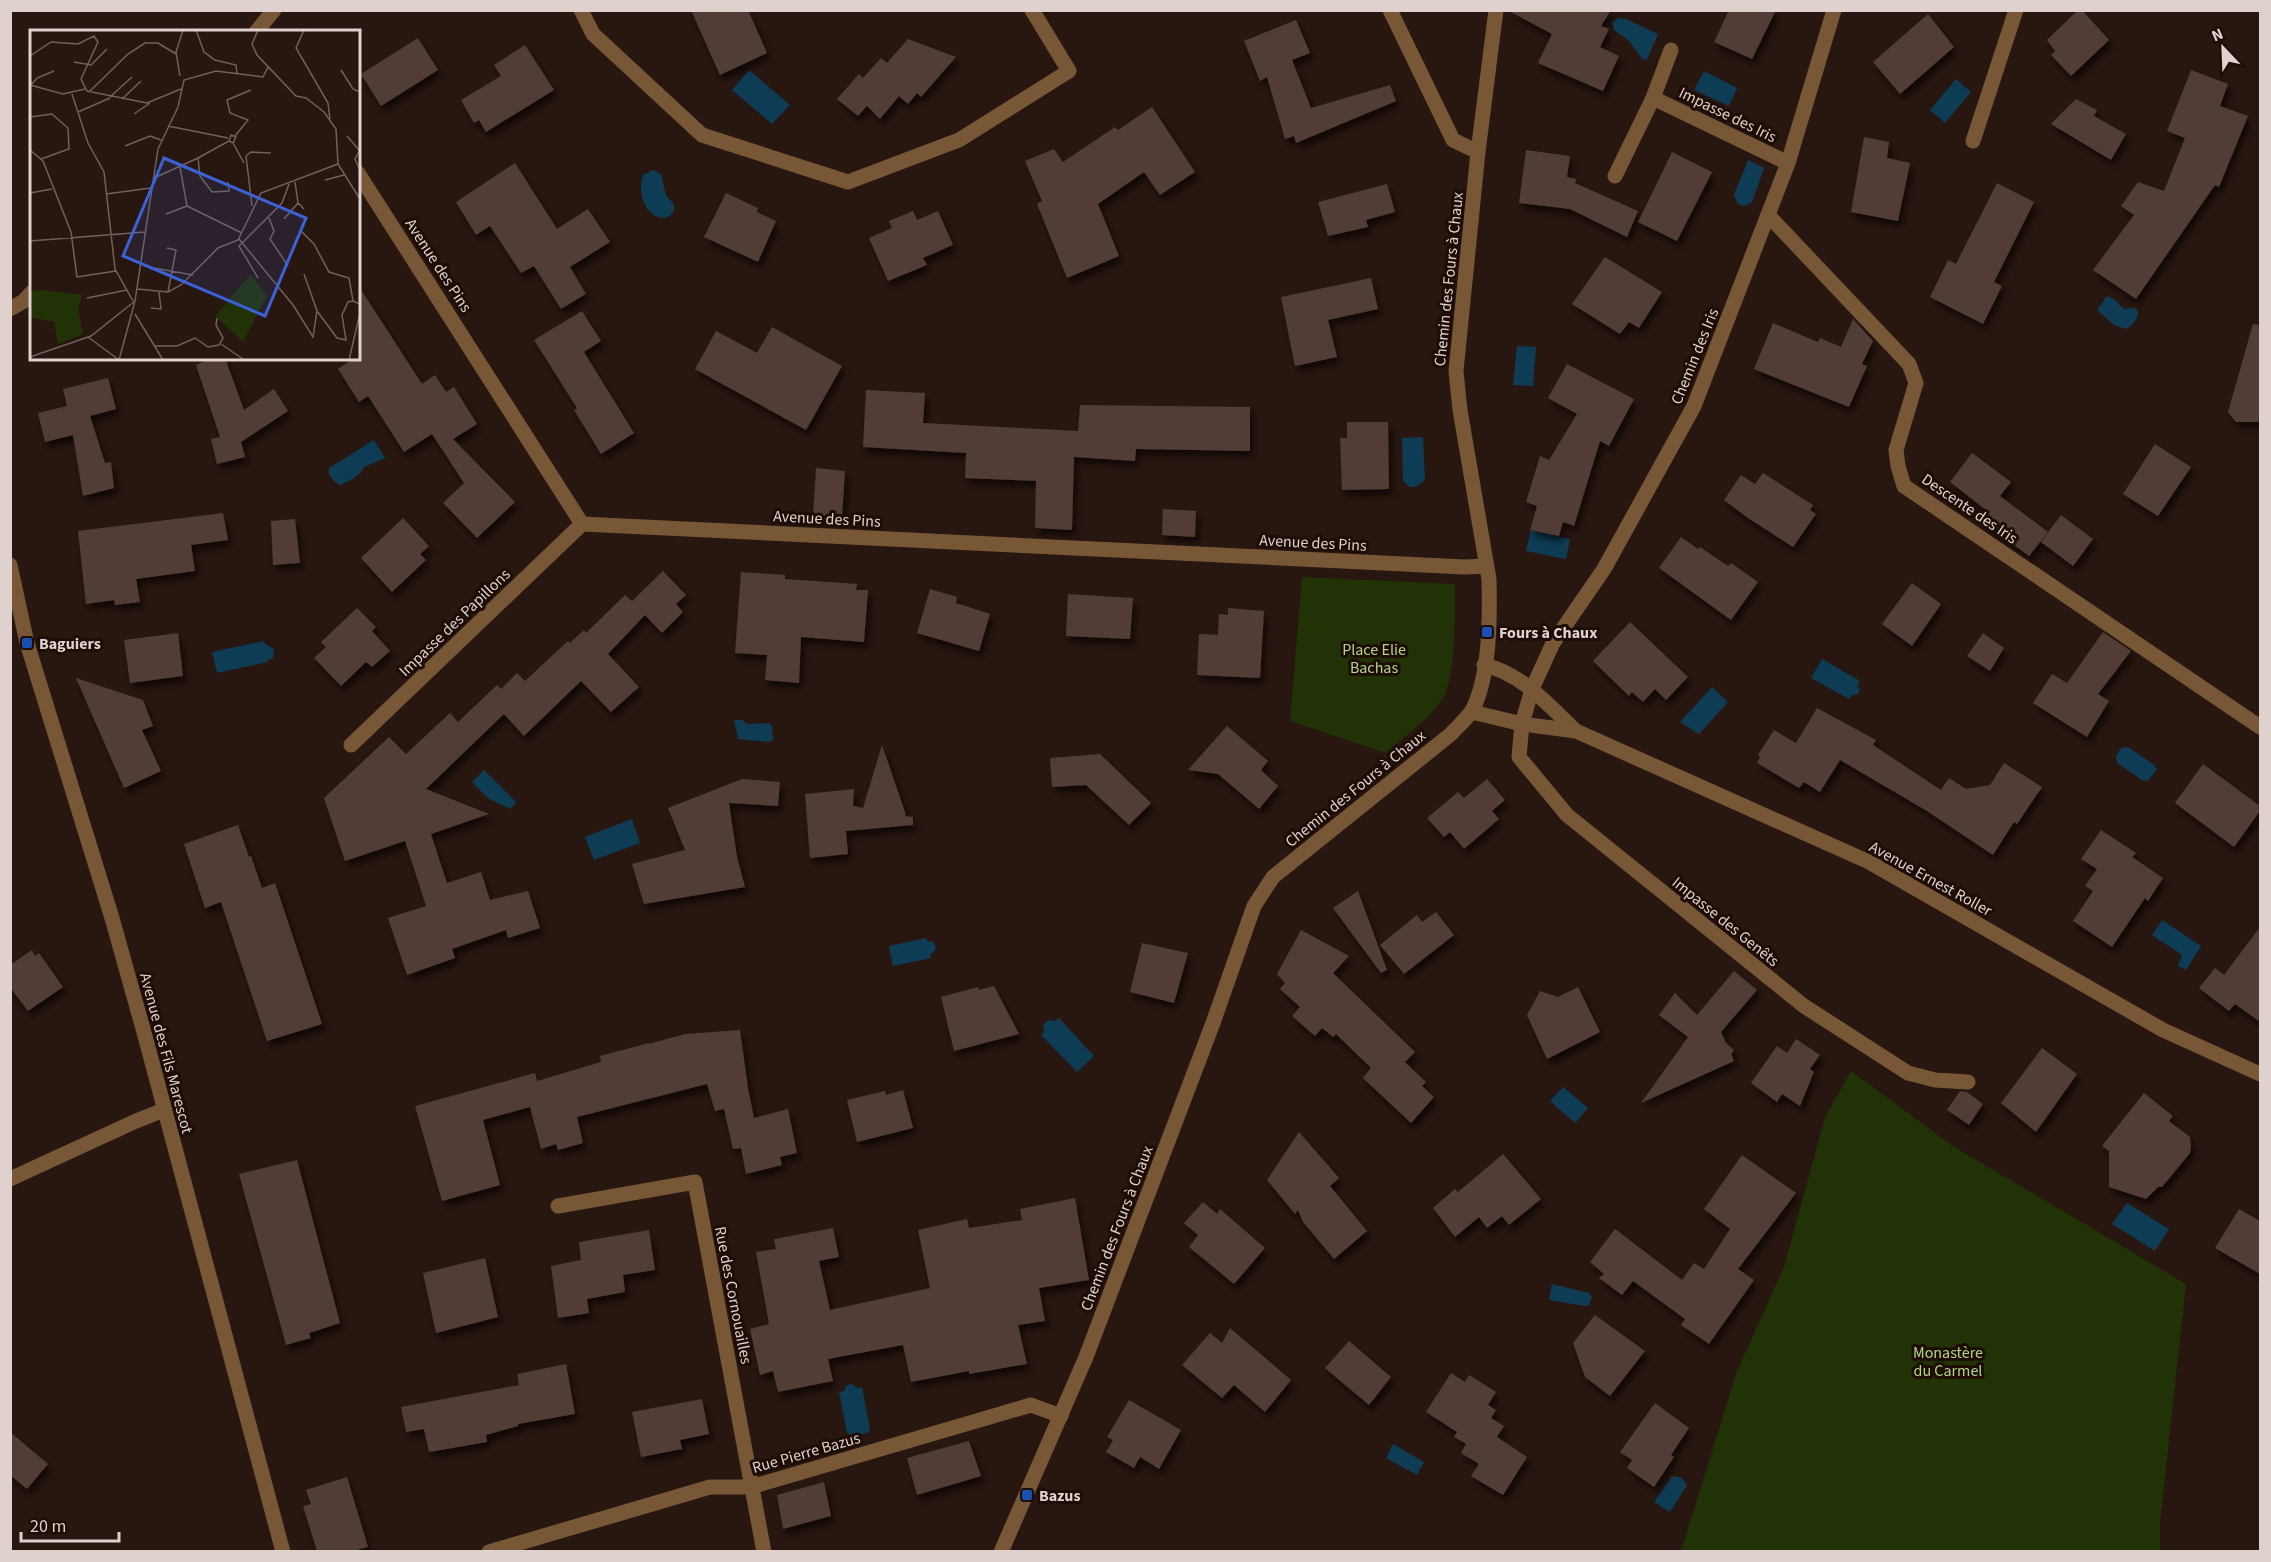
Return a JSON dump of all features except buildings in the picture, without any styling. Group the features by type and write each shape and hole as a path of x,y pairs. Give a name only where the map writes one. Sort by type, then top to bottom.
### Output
{"street":[{"path":"262,29 274,10"},
{"path":"581,10 593,34 702,135 848,182 959,140 1069,71 1032,10"},
{"path":"1390,10 1453,140 1478,152"},
{"name":"Chemin des Fours à Chaux","path":"1001,1551 1086,1357 1254,906 1273,877 1451,734 1472,712 1480,690 1490,607 1486,566 1460,410 1456,371 1478,152 1496,10"},
{"name":"Chemin des Iris","path":"1532,689 1553,643 1604,569 1694,406 1788,163 1834,10"},
{"path":"1973,141 2016,10"},
{"name":"Impasse des Iris","path":"1615,176 1653,98 1671,50"},
{"name":"Impasse des Iris","path":"1653,98 1788,163"},
{"name":"Avenue des Pins","path":"360,176 582,524 1465,567 1486,566"},
{"name":"Descente des Iris","path":"1768,215 1909,364 1916,383 1896,450 1904,486 2260,727"},
{"path":"10,309 24,301 30,294"},
{"name":"Impasse des Papillons","path":"351,745 582,524"},
{"name":"Avenue des Fils Marescot","path":"10,565 30,654 112,918 282,1551"},
{"name":"Avenue Ernest Roller","path":"1484,665 1511,674 1532,689 1576,731"},
{"path":"1522,724 1532,689"},
{"name":"Avenue Ernest Roller","path":"1472,712 1522,724 1576,731 1869,862 2163,1030 2260,1074"},
{"name":"Impasse des Genêts","path":"1522,724 1518,757 1567,815 1795,999 1908,1073 1935,1080 1968,1082"},
{"path":"10,1179 164,1110"},
{"name":"Rue des Cornouailles","path":"558,1206 695,1182 764,1551"},
{"name":"Rue Pierre Bazus","path":"489,1551 710,1488 752,1487 1031,1405 1061,1416"}],"green space":[{"name":"Place Elie Bachas","path":"1302,577 1455,584 1453,659 1443,698 1431,713 1386,753 1290,721"},
{"name":"Monastère du Carmel","path":"1851,1071 1953,1146 2186,1284 2160,1524 2160,1551 1681,1551 1737,1371 1784,1267 1825,1117"}],"water":[{"path":"1618,18 1626,19 1658,34 1647,60 1642,59 1629,41 1614,30 1612,23"},
{"path":"749,70 790,105 772,124 732,90"},
{"path":"1704,71 1737,88 1729,106 1694,90"},
{"path":"1956,79 1971,92 1945,123 1930,110"},
{"path":"1748,160 1764,168 1752,202 1745,206 1738,204 1734,195"},
{"path":"653,170 662,175 668,198 674,204 672,214 667,217 661,218 653,214 648,210 643,199 641,186 643,175"},
{"path":"2107,296 2124,309 2135,308 2138,311 2136,319 2128,328 2114,325 2097,310"},
{"path":"1517,346 1536,347 1533,386 1513,385"},
{"path":"1423,437 1425,480 1415,487 1410,487 1403,481 1402,438"},
{"path":"374,440 385,458 364,467 357,476 340,485 333,480 329,468"},
{"path":"1531,530 1570,539 1566,559 1526,551"},
{"path":"264,641 274,649 273,658 268,662 217,673 212,652"},
{"path":"1822,659 1860,681 1857,686 1860,689 1858,694 1852,695 1849,699 1811,678"},
{"path":"1712,687 1728,702 1699,734 1680,722"},
{"path":"734,720 742,720 748,724 770,723 773,740 770,742 738,739"},
{"path":"2128,747 2157,769 2148,781 2142,780 2117,763 2116,756 2121,748"},
{"path":"484,770 516,802 511,809 489,799 472,782"},
{"path":"632,819 640,843 594,860 585,837"},
{"path":"2162,920 2201,946 2186,970 2178,966 2182,955 2152,935"},
{"path":"926,938 936,947 930,954 931,958 893,966 889,946"},
{"path":"1059,1018 1094,1056 1077,1072 1041,1035 1044,1032 1043,1025 1048,1020 1055,1021"},
{"path":"1563,1087 1588,1108 1575,1123 1550,1101"},
{"path":"2127,1203 2169,1229 2155,1251 2112,1224"},
{"path":"1552,1284 1589,1293 1592,1297 1589,1305 1549,1300"},
{"path":"852,1384 857,1388 862,1387 870,1429 868,1433 852,1436 847,1433 839,1392"},
{"path":"1393,1444 1424,1462 1417,1475 1386,1458"},
{"path":"1672,1476 1682,1478 1687,1485 1670,1512 1654,1502"}],"place":[{"name":"Fours à Chaux","path":"1487,632"},
{"name":"Baguiers","path":"27,643"},
{"name":"Bazus","path":"1027,1495"}]}
